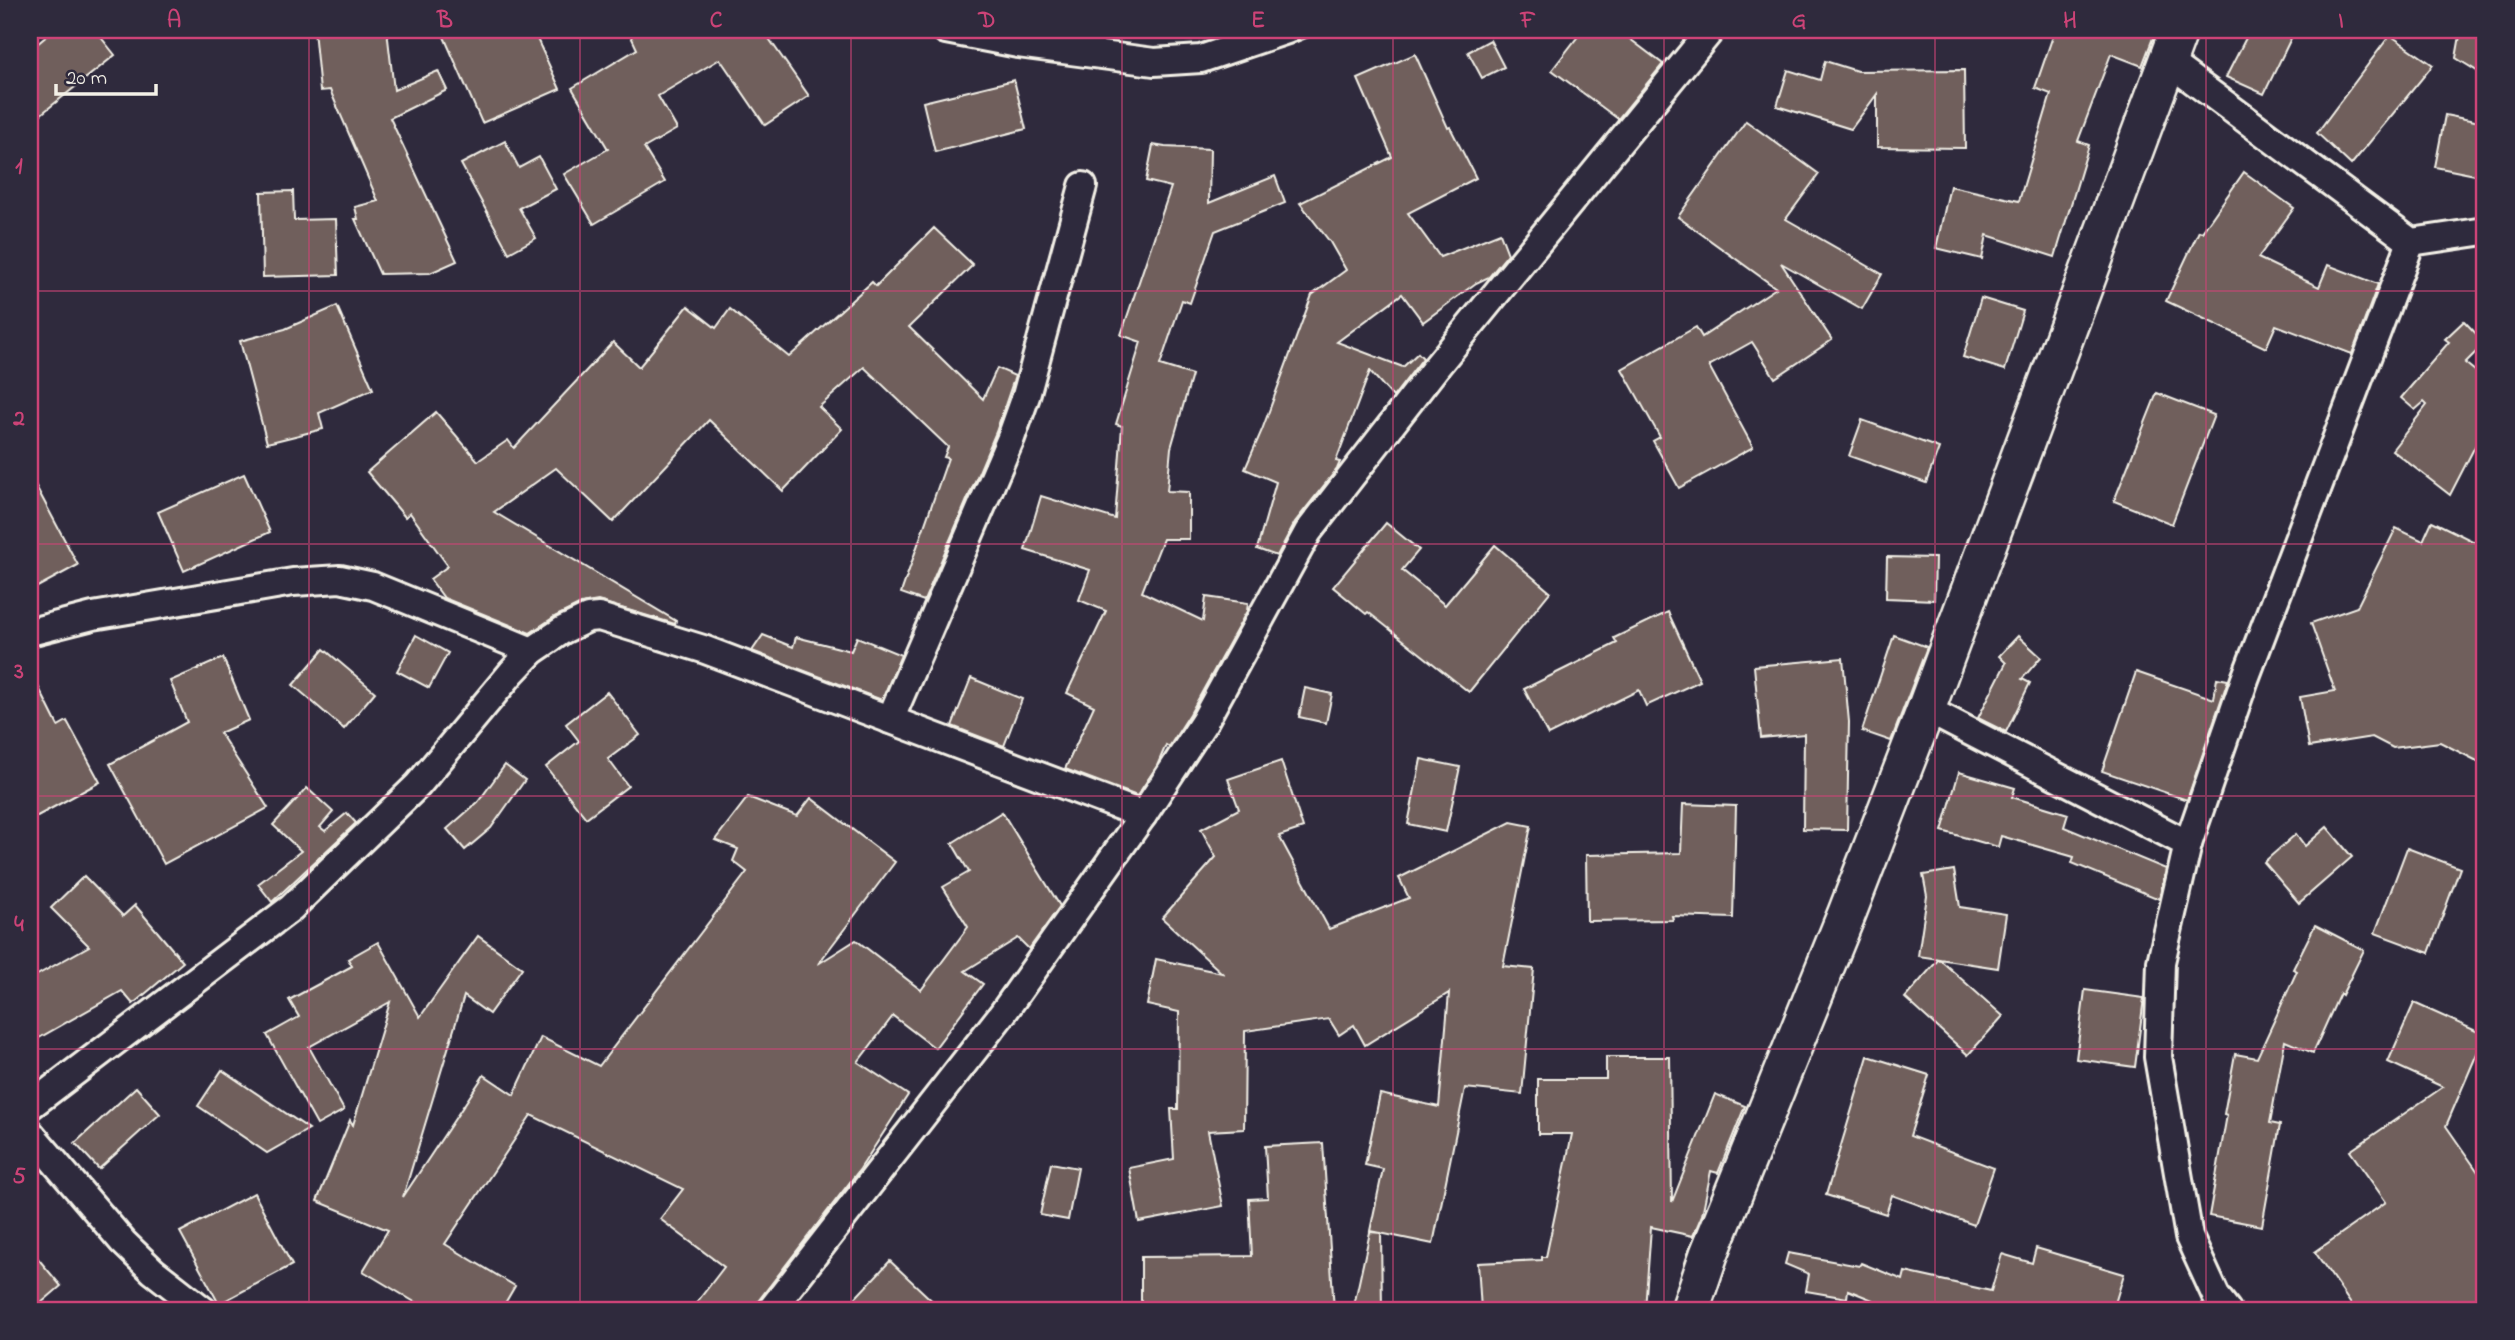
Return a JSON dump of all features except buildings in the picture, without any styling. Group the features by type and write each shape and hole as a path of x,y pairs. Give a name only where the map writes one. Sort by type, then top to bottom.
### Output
{"street":[{"path":"946,30 1018,44 1154,62 1201,59 1287,30"},
{"path":"771,1310 1003,1013 1143,815 1204,722 1308,532 1437,366 1711,30"},
{"path":"1690,1310 1709,1254 1847,914 1926,709 2173,45 2411,242 2485,231"},
{"path":"890,720 1011,438 1026,396 1083,186"},
{"path":"2227,1310 2216,1296 2189,1237 2158,1057 2161,962 2188,845 2245,679 2411,242"},
{"path":"30,632 93,616 293,582 340,579 373,586 532,651"},
{"path":"30,1106 291,908 418,785 532,651 588,618 600,617 703,649 1143,815"},
{"path":"1926,709 2188,845"},
{"path":"30,1133 123,1242 153,1271 203,1310"}]}
